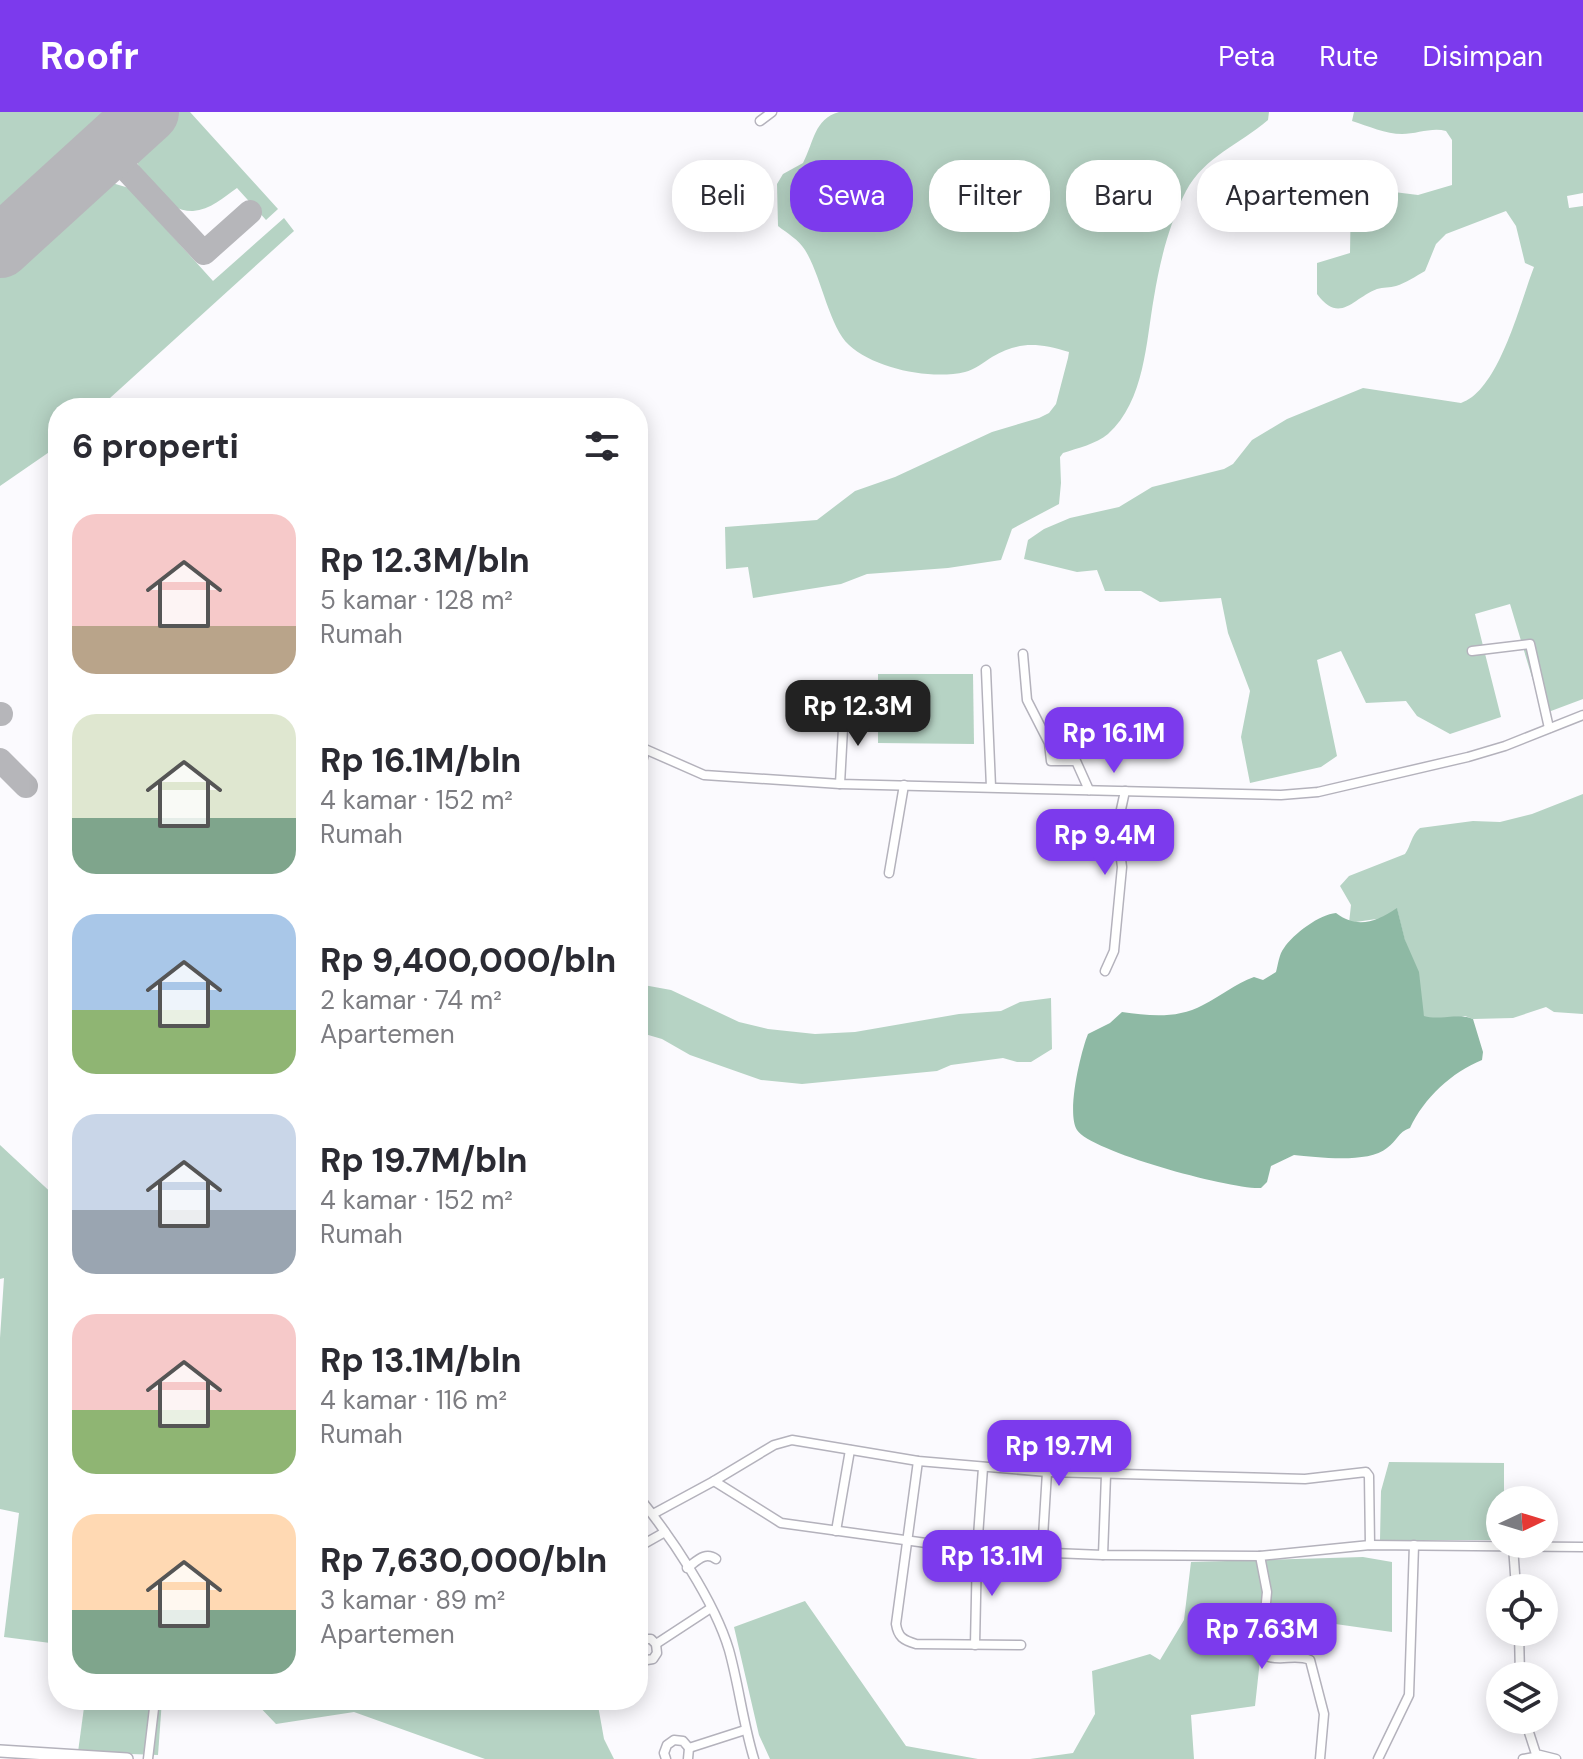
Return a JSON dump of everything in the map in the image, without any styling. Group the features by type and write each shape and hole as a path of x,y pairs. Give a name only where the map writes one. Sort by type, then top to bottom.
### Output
{"main road":[{"path":"0,1751 127,1759"}],"street":[{"path":"760,121 772,112"},
{"path":"1472,651 1528,642 1549,728"},
{"path":"1023,654 1027,700 1049,743 1051,761 1076,761 1089,790"},
{"path":"986,670 991,787"},
{"path":"840,784 844,710"},
{"path":"648,751 704,775 840,784 1281,795 1318,792 1468,757 1583,715"},
{"path":"889,873 904,785"},
{"path":"1105,971 1114,951 1122,867 1117,828 1125,791"},
{"path":"653,1514 783,1441 792,1440 918,1461 1047,1472 1305,1479 1366,1472 1369,1476 1370,1545"},
{"path":"836,1531 850,1450"},
{"path":"918,1461 896,1624 898,1634 904,1641 916,1644 1021,1645"},
{"path":"975,1645 983,1468"},
{"path":"1042,1553 1047,1472"},
{"path":"1103,1555 1106,1475"},
{"path":"714,1481 773,1520 906,1542 977,1550 1260,1556 1370,1545 1486,1546"},
{"path":"648,1508 711,1608 729,1651 754,1759"},
{"path":"648,1539 665,1532"},
{"path":"1378,1759 1409,1695 1414,1545"},
{"path":"1558,1547 1583,1547"},
{"path":"687,1568 705,1555 716,1559"},
{"path":"1260,1556 1267,1592 1262,1645 1269,1657 1280,1660 1300,1656 1310,1660 1324,1714 1320,1759"},
{"path":"656,1644 711,1608"},
{"path":"648,1639 656,1644 657,1653 648,1660"},
{"path":"148,1759 154,1710"},
{"path":"689,1748 745,1730"},
{"path":"1528,1734 1531,1745 1540,1756"},
{"path":"666,1759 664,1753 667,1745 674,1740 683,1741 689,1748 688,1759"},
{"path":"1523,1759 1540,1756 1556,1759"}],"shaded area":[{"path":"0,112 130,112 0,231"},
{"path":"165,112 190,112 278,209 266,220 237,188 211,206 193,211 181,209 157,195 141,171 136,146 143,131"},
{"path":"839,112 1269,112 1268,120 1214,160 1197,160 1197,176 1181,202 1181,160 1066,160 1066,232 1169,232 1156,283 1142,370 1130,405 1108,434 1063,453 1060,457 1059,504 1012,529 1001,560 948,568 867,574 841,584 753,598 748,567 726,569 725,527 817,520 855,491 895,477 992,432 1049,413 1056,404 1069,352 1038,345 1020,346 968,371 936,375 888,366 849,345 836,326 805,250 778,226 777,184 783,174 790,170 790,232 913,232 913,160 804,160 816,132 831,115"},
{"path":"1354,112 1583,112 1583,193 1567,196 1569,208 1583,206 1583,699 1543,714 1510,604 1475,614 1501,717 1450,734 1417,716 1406,701 1366,703 1341,651 1317,660 1337,756 1321,767 1250,783 1241,737 1250,691 1228,633 1221,598 1160,602 1141,591 1105,591 1097,570 1077,572 1024,559 1028,540 1044,529 1070,518 1119,507 1152,487 1224,469 1233,464 1252,440 1287,419 1363,388 1461,403 1486,382 1515,323 1534,267 1525,263 1516,226 1506,211 1446,234 1436,244 1425,271 1394,287 1377,289 1340,308 1333,308 1317,294 1317,263 1350,253 1350,232 1398,232 1398,192 1418,195 1452,185 1452,140 1446,131 1390,133 1352,121"},
{"path":"102,180 129,188 213,281 284,218 294,231 110,398 48,398 48,453 0,486 0,262 88,183"},
{"path":"878,674 973,674 974,744 878,743"},
{"path":"1583,794 1583,1014 1554,1012 1546,1007 1513,1018 1424,1017 1397,909 1383,918 1349,923 1351,905 1340,886 1349,876 1405,854 1420,828 1473,821 1500,822 1532,814"},
{"path":"1397,908 1405,940 1419,972 1424,1016 1473,1019 1483,1052 1482,1060 1460,1071 1440,1087 1423,1106 1410,1128 1387,1148 1355,1158 1294,1155 1271,1166 1267,1182 1261,1188 1222,1183 1134,1159 1088,1139 1077,1130 1074,1097 1088,1034 1110,1023 1122,1012 1153,1015 1183,1013 1254,977 1263,980 1276,972 1281,953 1288,943 1322,917 1336,913 1351,921 1366,922"},
{"path":"648,986 671,990 739,1022 815,1034 855,1032 959,1014 1001,1011 1020,1002 1051,998 1052,1049 1031,1062 1003,1058 951,1065 937,1071 802,1084 761,1080 690,1055 648,1035"},
{"path":"0,1145 48,1190 48,1643 4,1637 19,1513 0,1509 0,1338 4,1278 0,1279"},
{"path":"1389,1462 1504,1463 1504,1486 1486,1486 1486,1540 1380,1540 1381,1491"},
{"path":"1363,1557 1392,1562 1392,1632 1265,1614 1255,1706 1191,1715 1194,1759 1030,1759 1073,1753 1095,1714 1092,1671 1150,1654 1160,1660 1184,1620 1191,1562"},
{"path":"805,1601 906,1746 978,1759 770,1759 759,1735 734,1627"},
{"path":"84,1710 161,1710 158,1755 78,1752"},
{"path":"263,1710 599,1710 604,1739 614,1759 485,1759 354,1712 276,1724"}],"taxiway":[{"path":"107,149 204,253 250,212"},
{"path":"0,760 26,786"}],"runway":[{"path":"0,247 148,112"}]}
